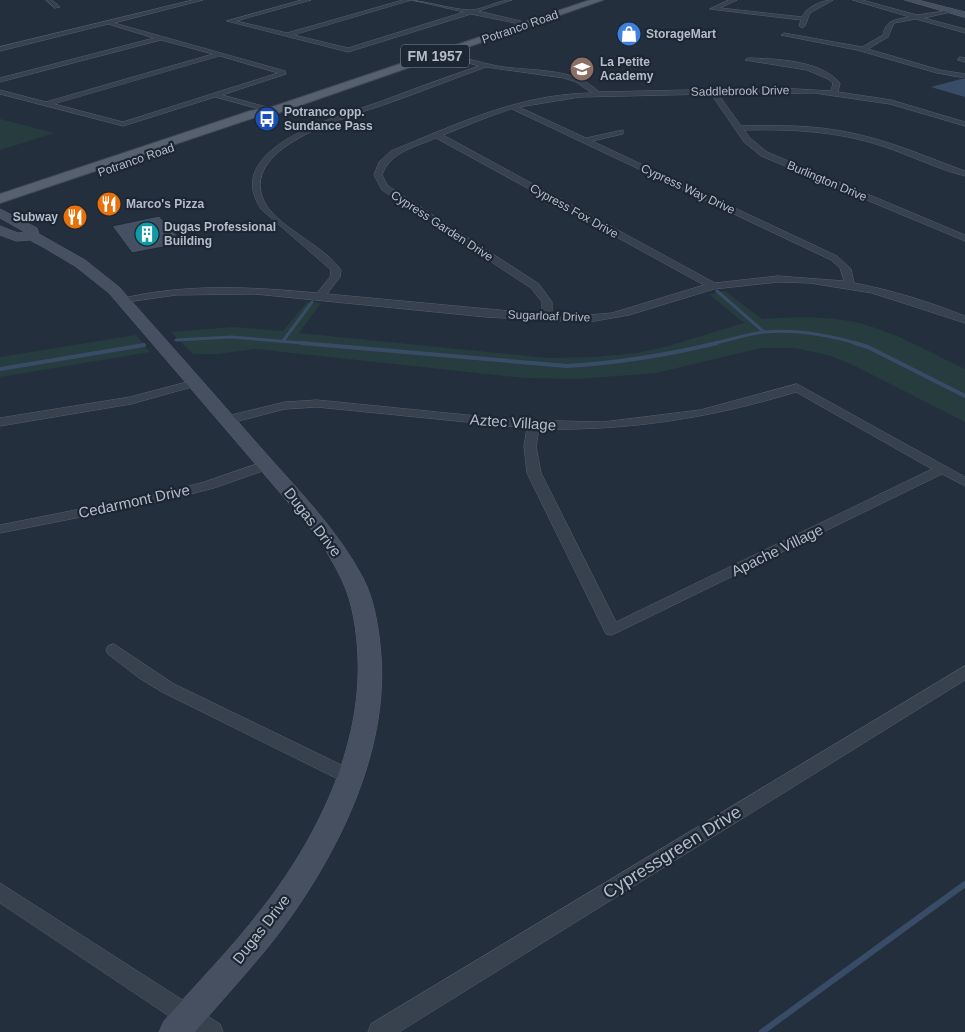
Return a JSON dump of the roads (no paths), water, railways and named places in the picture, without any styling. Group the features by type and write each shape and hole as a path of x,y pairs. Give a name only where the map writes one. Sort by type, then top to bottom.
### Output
{"main road":[{"name":"Potranco Road","path":"0,199 254,114 271,111 599,0"},
{"name":"Potranco Road","path":"0,207 263,117 271,111"}],"street":[{"path":"49,0 57,7"},
{"path":"0,49 200,0"},
{"path":"308,0 230,21 348,50 509,0"},
{"path":"286,35 409,0"},
{"path":"414,0 530,24"},
{"path":"713,9 734,0"},
{"path":"830,0 807,12 801,27 784,35 863,49 939,72 965,76"},
{"path":"856,0 965,30"},
{"path":"909,0 950,10 964,11"},
{"path":"920,0 950,10"},
{"path":"163,2 176,6"},
{"path":"713,9 805,19"},
{"path":"863,49 886,36 890,24 950,10"},
{"path":"0,92 123,124 284,72 107,23"},
{"path":"0,80 161,38"},
{"path":"44,104 221,54"},
{"path":"441,54 487,65 572,79 588,85 597,94"},
{"path":"748,60 787,63 825,75 837,83 834,93"},
{"path":"320,297 335,277 336,270 330,262 278,221 262,205 258,196 256,182 266,160 280,147 309,130 487,65"},
{"name":"Saddlebrook Drive","path":"511,106 555,98 597,94 779,90 834,93 899,103 965,124"},
{"name":"Burlington Drive","path":"714,92 752,145 771,158 965,238"},
{"path":"215,95 271,111"},
{"name":"Cypress Garden Drive","path":"511,106 436,135 388,157 379,168 381,182 392,194 535,286 547,302 547,318"},
{"name":"Cypress Way Drive","path":"511,106 834,258 849,272 849,285"},
{"path":"738,128 805,128 855,136 889,146 965,174"},
{"path":"584,141 620,132"},
{"name":"Cypress Fox Drive","path":"436,135 712,286"},
{"name":"Dugas Drive","path":"0,213 32,231 32,236"},
{"name":"Dugas Drive","path":"0,230 16,237 32,236 85,266 124,301 339,552 353,579 365,614 371,654 370,696 362,741 352,778 330,827 299,879 258,937 181,1024"},
{"name":"Sugarloaf Drive","path":"124,301 166,294 214,290 320,297 547,318 580,319 622,314 712,286 779,280 849,285 918,300 965,320"},
{"path":"0,422 131,400 195,383"},
{"name":"Aztec Village","path":"227,420 282,406 324,404 534,425 570,426 660,421 741,406 797,388 942,469"},
{"name":"Apache Village","path":"534,425 530,446 534,473 612,630 942,469"},
{"name":"Cedarmont Drive","path":"0,529 167,496 208,485 266,465"},
{"path":"942,469 965,482"},
{"path":"114,650 145,674 168,688 352,778"},
{"name":"Cypressgreen Drive","path":"379,1032 965,672"},
{"path":"0,892 181,1024 212,1032"}],"water":[{"path":"965,79 965,97 931,87"}],"waterway":[{"path":"717,291 764,332"},
{"path":"283,341 312,302"},
{"path":"764,332 789,331 813,333 859,344"},
{"path":"712,344 764,332"},
{"path":"176,340 231,337 315,344"},
{"path":"301,343 567,366 643,358 717,343"},
{"path":"855,343 868,347 965,396"},
{"path":"0,369 144,345"},
{"path":"762,1032 965,884"}],"place":[{"name":"StorageMart","path":"629,34"},
{"name":"La Petite Academy","path":"582,69"},
{"name":"Potranco opp. Sundance Pass","path":"267,119"},
{"name":"Marco's Pizza","path":"109,204"},
{"name":"Subway","path":"75,217"},
{"name":"Dugas Professional Building","path":"147,234"}]}
